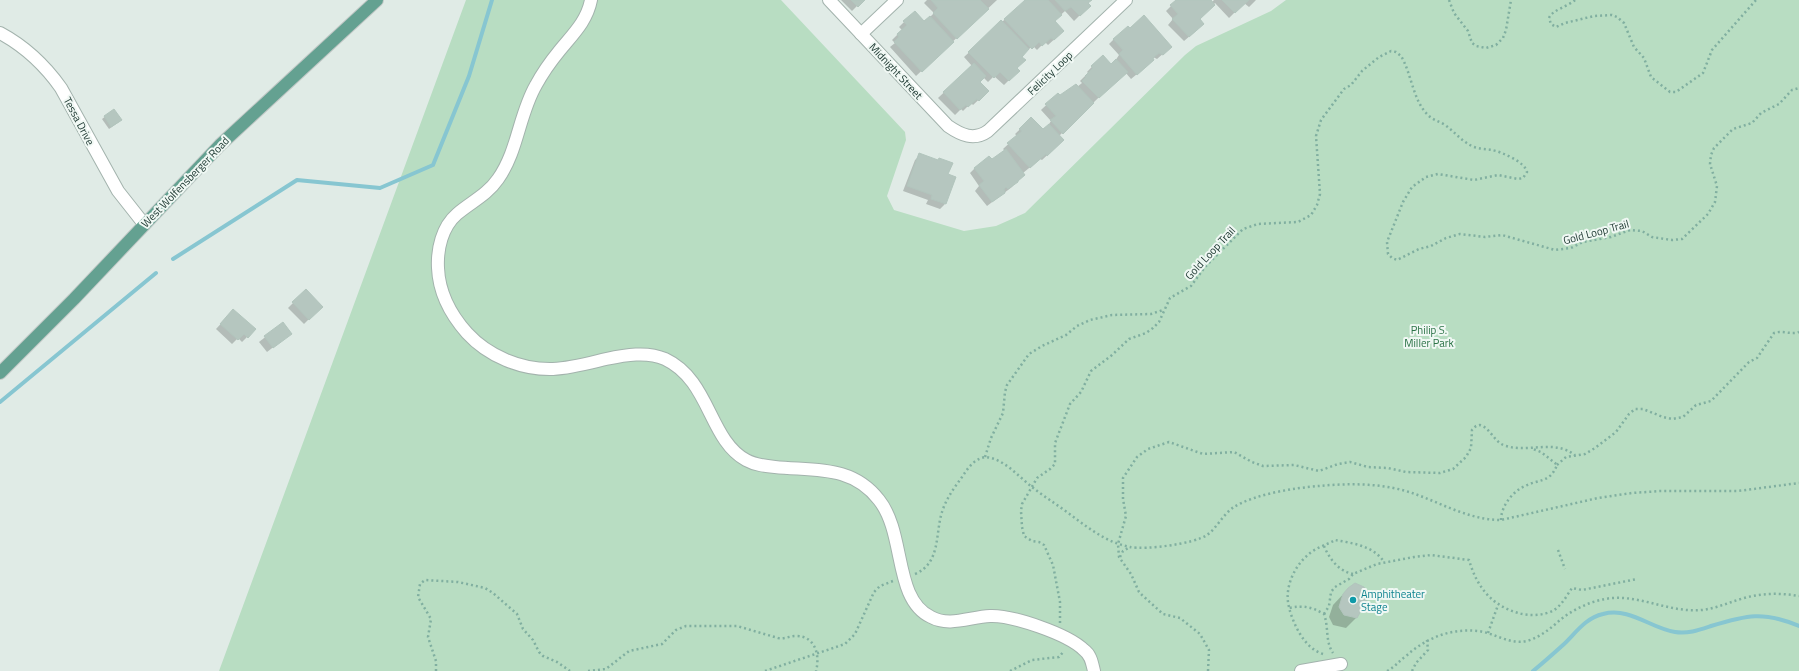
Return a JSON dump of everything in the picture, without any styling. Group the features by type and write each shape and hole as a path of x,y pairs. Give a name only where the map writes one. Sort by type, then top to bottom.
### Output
{"main road":[{"name":"West Wolfensberger Road","path":"0,373 74,299 220,145 377,0"}],"street":[{"path":"591,0 582,24 546,68 534,88 526,106 507,164 499,177 490,189 458,213 444,231 438,256 439,282 448,305 464,330 475,341 494,354 527,367 565,367 636,354 661,357 673,363 684,372 696,387 729,444 742,458 763,466 828,470 844,473 857,480 874,493 889,514 893,526 903,578 909,594 915,605 930,617 941,621 954,621 988,616 1002,616 1020,621 1066,638 1085,650 1090,655 1094,671"},
{"name":"Midnight Street","path":"829,0 948,126 968,136"},
{"path":"861,34 897,0"},
{"name":"Felicity Loop","path":"968,136 983,135 988,131 1126,0"},
{"name":"Tessa Drive","path":"0,33 25,48 40,60 53,76 118,191 144,224"},
{"path":"1301,671 1341,664"}],"path":[{"path":"1449,0 1457,18 1468,31 1472,43 1476,46 1486,48 1496,45 1503,38 1506,30 1511,0"},
{"path":"1575,0 1565,7 1551,13 1549,18 1551,24 1556,27 1565,23 1594,16 1617,16 1624,23 1634,47 1644,58 1651,77 1670,92 1674,93 1682,90 1703,73 1712,50 1756,0"},
{"name":"Gold Loop Trail","path":"1066,638 1060,623 1060,602 1052,561 1044,544 1029,540 1024,536 1022,530 1022,507 1037,478 1055,464 1056,443 1064,416 1073,399 1082,392 1089,374 1129,339 1146,333 1159,322 1172,296 1191,286 1204,267 1243,229 1258,224 1298,222 1311,215 1317,205 1320,191 1316,145 1319,126 1344,89 1351,85 1366,68 1386,52 1396,52 1402,58 1420,103 1429,116 1444,124 1472,146 1493,150 1521,162 1525,166 1527,172 1524,177 1518,179 1498,175 1474,180 1434,174 1417,182 1403,202 1387,242 1386,249 1389,256 1397,260 1446,238 1460,234 1485,237 1502,235 1555,250 1569,249 1583,242 1611,237 1630,230 1642,231 1652,237 1672,240 1682,238 1708,214 1715,202 1717,186 1710,164 1711,155 1714,148 1733,129 1752,123 1761,113 1779,104 1792,90 1799,88"},
{"path":"764,671 845,644 851,640 877,588 924,569 931,561 935,551 940,518 949,496 972,464 984,457 1003,413 1004,392 1029,354 1066,335 1077,326 1090,320 1112,315 1151,314 1164,310"},
{"path":"1501,520 1502,508 1514,494 1525,485 1546,479 1557,465 1566,457 1585,454 1600,445 1616,432 1629,414 1635,409 1643,409 1666,419 1683,416 1696,405 1713,400 1749,362 1758,358 1774,333 1779,332 1793,334 1799,332"},
{"path":"1208,671 1209,650 1200,634 1180,618 1163,614 1142,595 1137,589 1131,574 1120,557 1118,544 1126,516 1123,499 1123,478 1140,455 1163,443 1175,443 1203,454 1234,452 1263,466 1289,464 1319,471 1338,464 1350,462 1368,467 1388,468 1406,472 1440,474 1453,469 1466,457 1471,448 1472,430 1478,425 1485,427 1502,445 1515,448 1532,449 1550,446 1568,451 1575,455"},
{"path":"1532,449 1543,454 1557,465"},
{"path":"984,457 994,459 1004,465 1097,534 1118,544 1144,548 1161,547 1202,538 1207,535 1233,508 1245,502 1269,495 1318,486 1352,485 1397,489 1413,493 1482,519 1501,520 1598,498 1632,493 1661,491 1738,491 1799,483"},
{"path":"1327,656 1318,653 1308,645 1298,631 1287,601 1294,572 1305,558 1335,540 1361,545 1381,557 1384,562"},
{"path":"1324,546 1337,566 1347,573 1353,574"},
{"path":"1120,557 1122,551 1131,547"},
{"path":"1558,550 1565,569"},
{"path":"1324,614 1329,606 1331,592 1335,587 1353,574 1384,562 1431,555 1469,560 1479,583 1498,605 1524,615 1538,614 1554,609 1572,588 1582,590 1638,579"},
{"path":"436,671 436,661 428,636 431,619 420,603 418,594 420,584 425,580 458,582 485,588 493,592 517,614 523,629 533,640 539,652 543,656 560,664 570,671"},
{"path":"1387,671 1396,666 1405,656 1427,640 1441,634 1460,631 1488,633 1512,642 1528,640 1548,630 1583,606 1595,601 1611,598 1636,599 1682,610 1694,610 1715,608 1748,597 1766,594 1799,596"},
{"path":"1488,633 1498,605"},
{"path":"1289,608 1300,606 1312,607 1324,614 1327,624 1326,638 1335,657 1331,656"},
{"path":"588,671 606,669 629,651 662,644 676,630 686,626 737,626 778,638 801,636 814,644 818,654 816,671"},
{"path":"1010,671 1032,660 1059,657 1065,648 1066,638"},
{"path":"1412,671 1416,663 1428,650 1427,640"}],"green space":[{"name":"Philip S. Miller Park","path":"466,0 781,0 905,132 906,140 887,196 894,210 964,231 996,226 1025,213 1185,55 1196,46 1271,11 1286,0 1799,0 1799,671 219,671"}],"building":[{"path":"851,0 865,0 858,7"},
{"path":"931,0 980,0 989,9 957,39 933,13 938,8"},
{"path":"1025,0 1048,0 1062,15 1055,21 1064,31 1054,40 1051,38 1042,46 1039,42 1032,49 1004,19"},
{"path":"1055,0 1092,0 1088,3 1091,6 1080,16 1071,7 1065,11"},
{"path":"1176,0 1211,0 1215,5 1200,19 1204,24 1189,37 1172,19 1178,14 1170,5"},
{"path":"1222,0 1249,0 1235,13"},
{"path":"915,11 924,21 930,16 954,42 922,72 894,42 899,37 897,34 907,25 903,21"},
{"path":"1144,15 1172,47 1163,55 1159,53 1153,58 1154,60 1137,75 1119,54 1123,50 1113,39 1128,26 1130,28"},
{"path":"1001,20 1029,49 1022,57 1026,60 1017,68 1020,71 1009,81 1000,72 994,78 968,52"},
{"path":"1103,55 1111,64 1116,59 1128,72 1099,98 1082,81 1093,68 1091,66"},
{"path":"974,63 986,76 980,82 989,91 979,101 977,99 968,107 966,105 960,110 943,92"},
{"path":"1076,84 1094,103 1063,134 1050,120 1056,116 1045,104 1058,93 1060,95"},
{"path":"114,109 122,120 111,127 104,116"},
{"path":"1031,117 1043,129 1049,124 1064,140 1047,156 1046,154 1030,168 1007,143 1022,131 1019,129"},
{"path":"1006,149 1025,175 1008,189 1006,187 1004,189 1005,193 992,202 979,185 984,181 974,168 989,156 992,159"},
{"path":"919,153 938,160 939,158 953,163 948,174 956,177 946,204 931,199 932,195 907,186"},
{"path":"306,289 323,307 309,320 292,302"},
{"path":"233,309 256,329 248,338 244,334 238,340 220,324"},
{"path":"283,322 292,334 273,348 264,336"},
{"name":"Amphitheater Stage","path":"1355,583 1364,587 1372,596 1367,600 1357,618 1344,615 1339,607 1343,594"}],"waterway":[{"path":"173,259 297,180 380,188 433,165 469,76 492,0"},
{"path":"0,402 156,273"},
{"path":"1533,671 1581,627 1591,619 1603,614 1622,613 1657,627 1675,632 1693,631 1735,619 1755,616 1775,618 1799,626"}],"place":[{"name":"Amphitheater Stage","path":"1353,600"}]}
